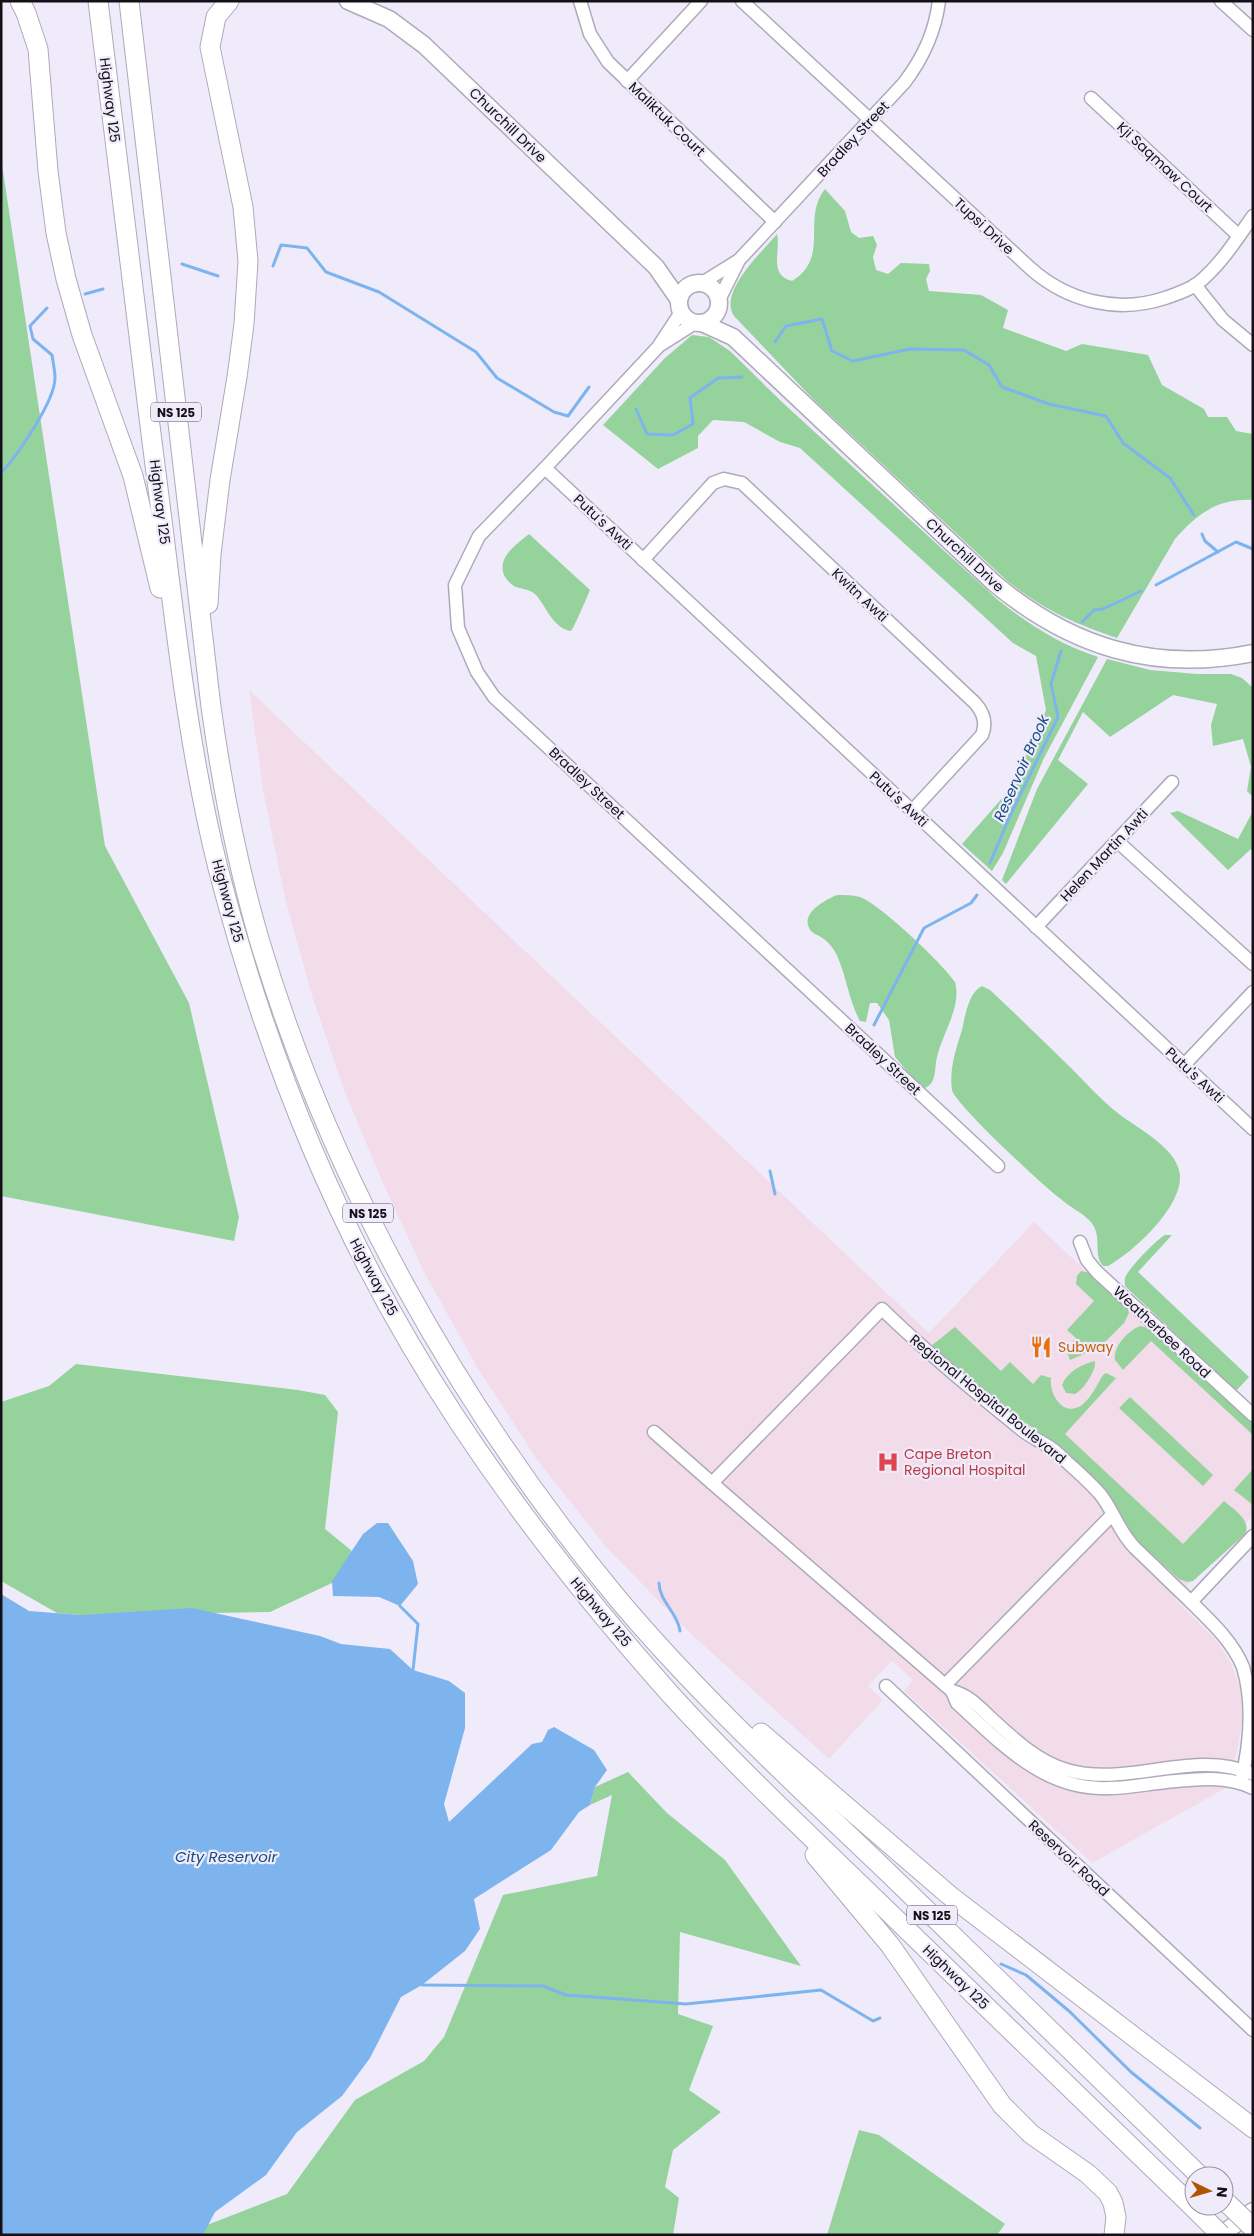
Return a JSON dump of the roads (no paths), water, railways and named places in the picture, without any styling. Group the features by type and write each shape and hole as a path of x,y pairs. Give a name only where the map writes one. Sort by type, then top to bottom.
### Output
{"highway":[{"path":"20,1 38,49 48,171 56,233 66,279 82,335 134,476 188,703"},
{"name":"Highway 125","path":"98,1 165,543 200,782 217,863 258,1008 300,1119 365,1263 407,1339 467,1436 555,1556 673,1697 746,1774 1221,2235"},
{"name":"Highway 125","path":"129,1 211,708 220,770 235,846 260,941 303,1064 354,1184 394,1266 462,1383 583,1556 666,1652 818,1806 1190,2166"},
{"path":"211,708 208,592 210,554 238,368 248,261 243,207 210,47 216,17 229,1"},
{"path":"666,1652 949,1895 1253,2128"},
{"path":"746,1774 890,1944 1002,2105 1031,2134 1088,2174 1108,2193 1116,2217 1114,2235"},
{"path":"1234,2210 1253,2228"}],"main road":[{"name":"Churchill Drive","path":"348,1 389,19 410,33 656,267 680,306"},
{"name":"Churchill Drive","path":"656,267 696,284"},
{"path":"696,284 714,290 718,304 713,317 699,323 690,321 680,306 684,289 696,284"},
{"name":"Churchill Drive","path":"718,304 733,337"},
{"name":"Churchill Drive","path":"699,323 733,337 994,583 1054,626 1110,649 1138,656 1204,660 1253,653"},
{"path":"1221,2235 1253,2211"}],"street":[{"name":"Maliktuk Court","path":"580,1 586,24 599,51 627,81 775,222"},
{"path":"627,81 702,1"},
{"name":"Tupsi Drive","path":"742,1 1023,262 1040,277 1064,292 1098,303 1127,305 1163,299 1195,285 1220,262 1253,216"},
{"name":"Bradley Street","path":"696,284 739,260 904,83 923,56 935,23 939,1"},
{"path":"1220,1 1253,30"},
{"name":"Kji Saqmaw Court","path":"1091,98 1239,236"},
{"name":"Bradley Street","path":"718,304 739,260"},
{"path":"1195,285 1223,320 1253,345"},
{"name":"Bradley Street","path":"680,306 658,347 479,536 456,585 458,628 477,672 494,697 998,1166"},
{"name":"Bradley Street","path":"658,347 699,323"},
{"name":"Putu's Awti","path":"545,468 1253,1129"},
{"name":"Kwitn Awti","path":"643,560 713,483 718,480 730,479 742,484 749,490 975,703 982,713 985,725 982,735 912,811"},
{"name":"Helen Martin Awti","path":"1036,927 1172,782"},
{"path":"1117,841 1253,964"},
{"path":"1184,1065 1253,992"},
{"name":"Weatherbee Road","path":"1080,1242 1087,1260 1097,1272 1253,1415"},
{"name":"Regional Hospital Boulevard","path":"712,1483 882,1309 920,1345 1024,1431 1056,1452 1100,1494 1123,1536 1230,1643 1248,1680 1252,1718 1246,1775"},
{"path":"654,1432 949,1688 965,1694 1010,1736 1038,1757 1066,1770 1095,1776 1194,1766 1214,1766 1246,1775 1253,1788"},
{"path":"949,1688 1112,1515"},
{"path":"1190,1602 1253,1536"},
{"name":"Reservoir Road","path":"886,1686 1253,2030"}],"water":[{"path":"377,1523 388,1523 413,1561 418,1584 400,1606 379,1597 333,1596 332,1581 363,1534"},
{"name":"City Reservoir","path":"1,1594 29,1611 81,1615 192,1608 320,1636 341,1644 390,1649 413,1670 449,1681 465,1693 465,1728 444,1804 449,1822 532,1744 542,1742 548,1730 554,1727 594,1750 607,1770 595,1787 590,1805 579,1812 551,1850 474,1899 480,1929 465,1951 422,1985 401,1997 370,2058 342,2096 297,2132 266,2175 215,2212 203,2235 1,2235"}],"waterway":[{"path":"273,266 281,245 307,248 326,272 379,292 476,352 497,378 554,412 568,416 589,387"},
{"path":"182,264 218,276"},
{"path":"85,294 103,289"},
{"path":"1,473 34,428 49,400 53,388 55,375 52,355 33,339 30,326 47,308"},
{"path":"775,342 786,326 822,319 832,351 853,361 910,349 964,350 989,365 1002,387 1049,404 1106,416 1123,443 1170,478 1194,515"},
{"path":"636,409 647,434 673,435 693,424 690,398 718,378 742,377"},
{"path":"1202,534 1205,541 1218,552"},
{"name":"Reservoir Brook","path":"1156,585 1236,542 1253,549"},
{"name":"Reservoir Brook","path":"1082,622 1094,610 1103,609 1141,591"},
{"name":"Reservoir Brook","path":"990,863 1009,818 1058,717 1051,684 1061,651"},
{"name":"Reservoir Brook","path":"874,1025 924,928 971,903 977,895"},
{"name":"Reservoir Brook","path":"770,1171 775,1194"},
{"name":"Reservoir Brook","path":"659,1583 662,1596 676,1618 680,1631"},
{"path":"400,1606 418,1624 413,1670"},
{"path":"1001,1964 1026,1975 1069,2011 1131,2072 1200,2128"},
{"path":"422,1985 543,1986 566,1995 686,2004 821,1990 873,2021 880,2018"}],"place":[{"name":"Subway","path":"1041,1347"},
{"name":"Cape Breton Regional Hospital","path":"888,1462"}]}
